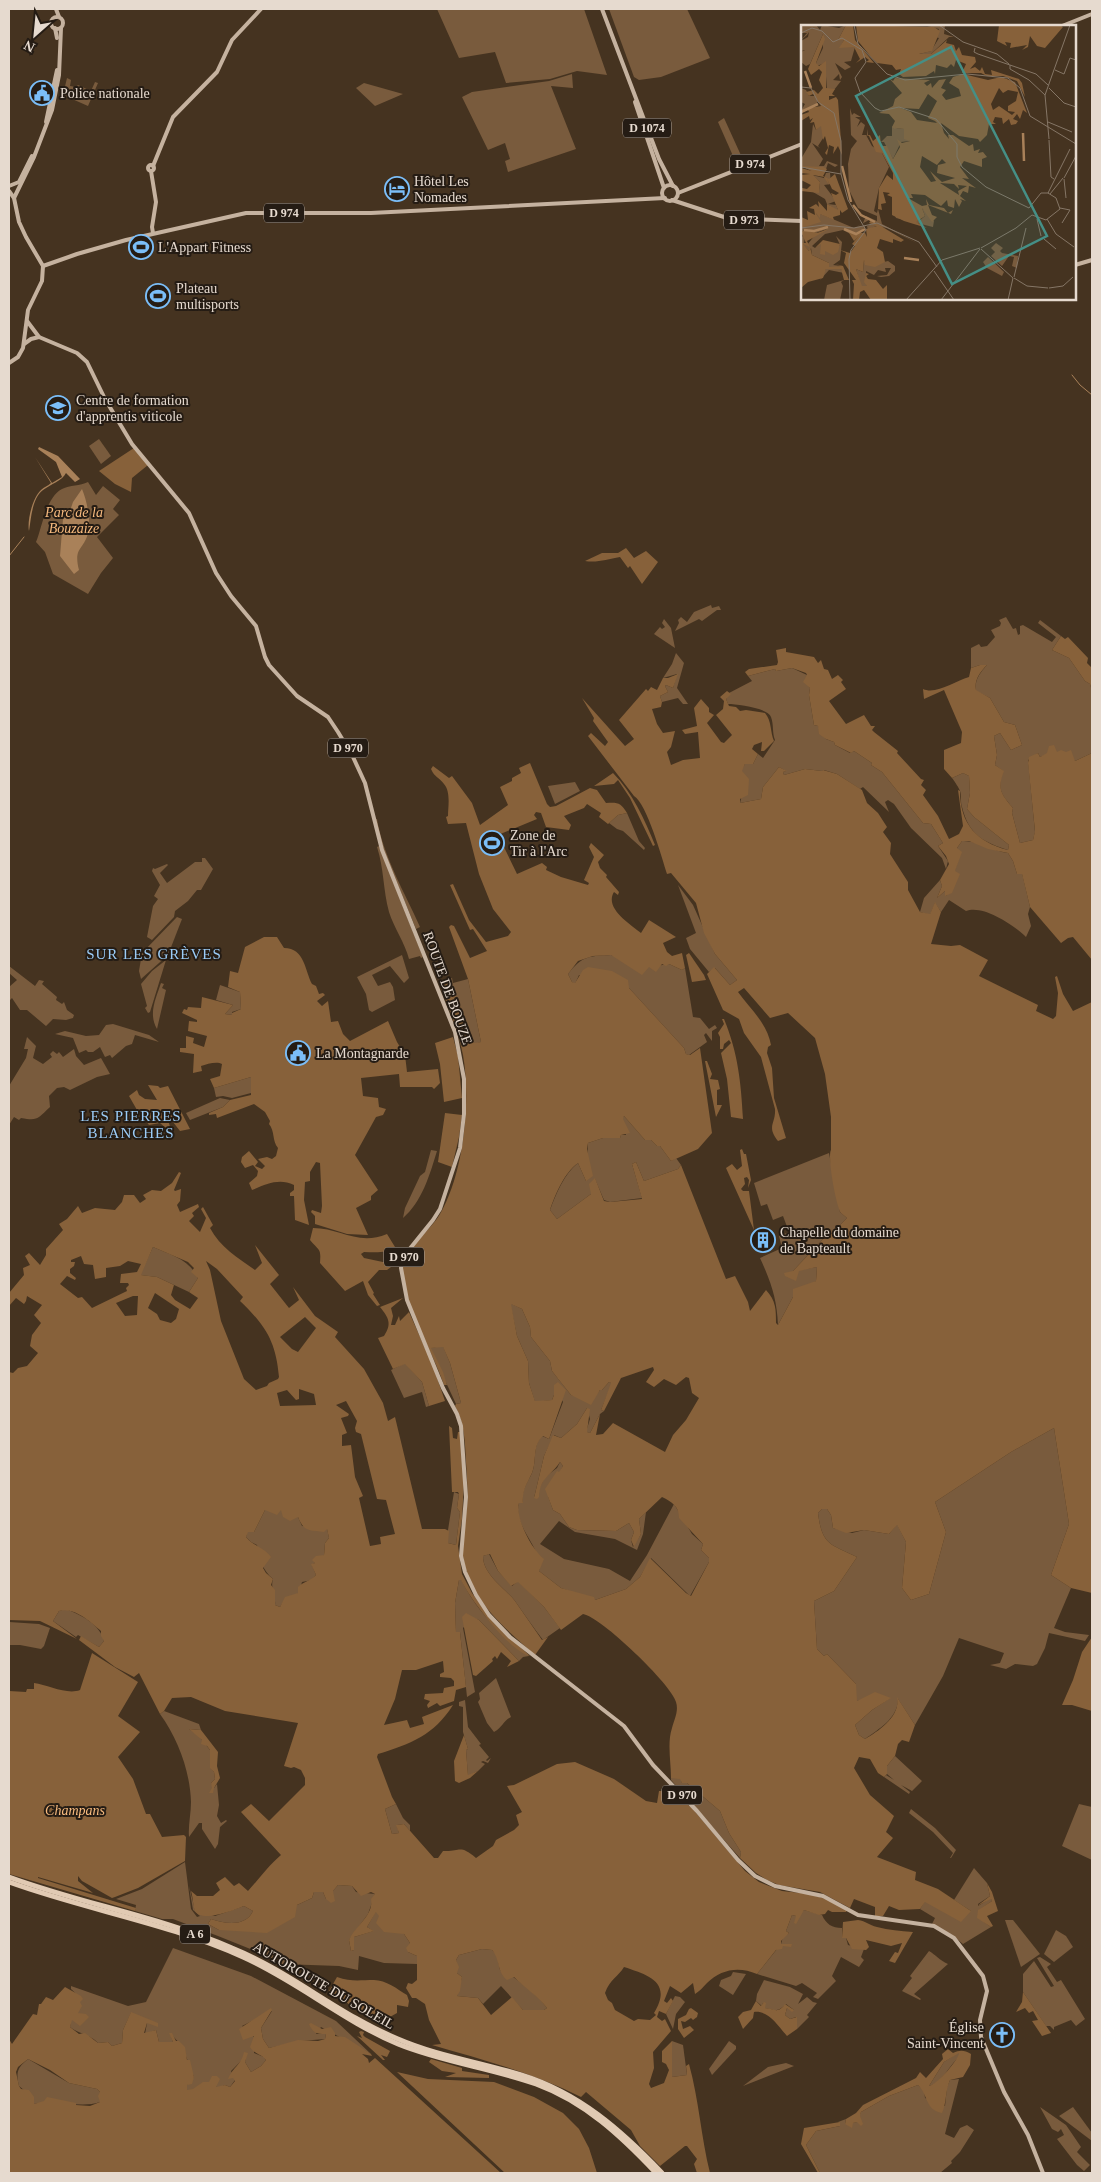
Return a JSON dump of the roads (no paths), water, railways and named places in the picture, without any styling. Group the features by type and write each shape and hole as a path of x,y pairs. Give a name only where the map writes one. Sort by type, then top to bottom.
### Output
{"highway":[{"name":"AUTOROUTE DU SOLEIL","path":"9,1878 218,1942 269,1965 359,2020 396,2039 433,2052 515,2073 555,2088 606,2119 662,2173"},
{"name":"AUTOROUTE DU SOLEIL","path":"9,1882 217,1946 268,1969 361,2026 400,2044 432,2056 514,2077 549,2090 577,2104 603,2122 656,2173"}],"main road":[{"path":"14,198 34,157 54,105 59,75 61,28 63,22 55,9"},
{"path":"9,186 18,183 37,146 52,100 57,67 58,39 55,28 51,23 54,18 55,9"},
{"path":"153,233 152,227 156,202 151,171 148,167 150,165 153,166 175,115 217,72 234,38 261,9"},
{"name":"D 1074","path":"602,9 659,159 674,186"},
{"path":"1064,25 1092,14"},
{"path":"54,18 59,17"},
{"path":"55,28 61,28"},
{"name":"D 1074","path":"624,69 663,190"},
{"name":"D 974","path":"677,195 698,184 801,144"},
{"name":"D 974","path":"674,186 698,184"},
{"path":"668,185 674,186 677,195 672,200 665,198 663,190 668,185"},
{"name":"D 974","path":"643,200 658,196 663,190"},
{"path":"9,191 14,198 26,238 43,266 42,281 30,305 24,344 18,357 9,364"},
{"name":"D 973","path":"677,195 687,205"},
{"name":"D 974","path":"43,266 77,254 153,233 255,212 371,213 665,198"},
{"name":"D 973","path":"672,200 731,219 801,220"},
{"path":"142,236 152,227"},
{"path":"1076,264 1092,260"},
{"path":"24,344 31,339 39,337 27,321"},
{"name":"ROUTE DE BOUZE","path":"39,337 77,353 87,362 105,399 132,444 189,513 216,573 231,596 256,626 264,657 269,665 297,696 328,717 359,769 369,797 382,850 458,1042 464,1079 464,1114 460,1148 440,1209 403,1258 401,1277 407,1300 423,1342 461,1426 466,1497 461,1548 465,1572 476,1595 489,1615 510,1637 624,1726 653,1765 697,1811 738,1860 760,1879 782,1888 823,1896 865,1917 934,1926 954,1938 979,1970 985,1982 986,1996 980,2026 983,2042 1004,2092 1028,2135 1043,2173"}],"waterway":[{"path":"1072,375 1092,395"},
{"path":"9,556 24,537"}],"place":[{"name":"Police nationale","path":"42,93"},
{"name":"Hôtel Les Nomades","path":"397,189"},
{"name":"L'Appart Fitness","path":"141,247"},
{"name":"Plateau multisports","path":"158,296"},
{"name":"Centre de formation d'apprentis viticole","path":"58,408"},
{"name":"Zone de Tir à l'Arc","path":"492,843"},
{"name":"La Montagnarde","path":"298,1053"},
{"name":"Chapelle du domaine de Bapteault","path":"763,1240"},
{"name":"Église Saint-Vincent","path":"1002,2035"}],"district":[{"name":"SUR LES GRÈVES","path":"154,954"},
{"name":"LES PIERRES BLANCHES","path":"131,1124"}],"park label":[{"name":"Parc de la Bouzaize","path":"74,520"},
{"name":"Champans","path":"75,1810"}]}
